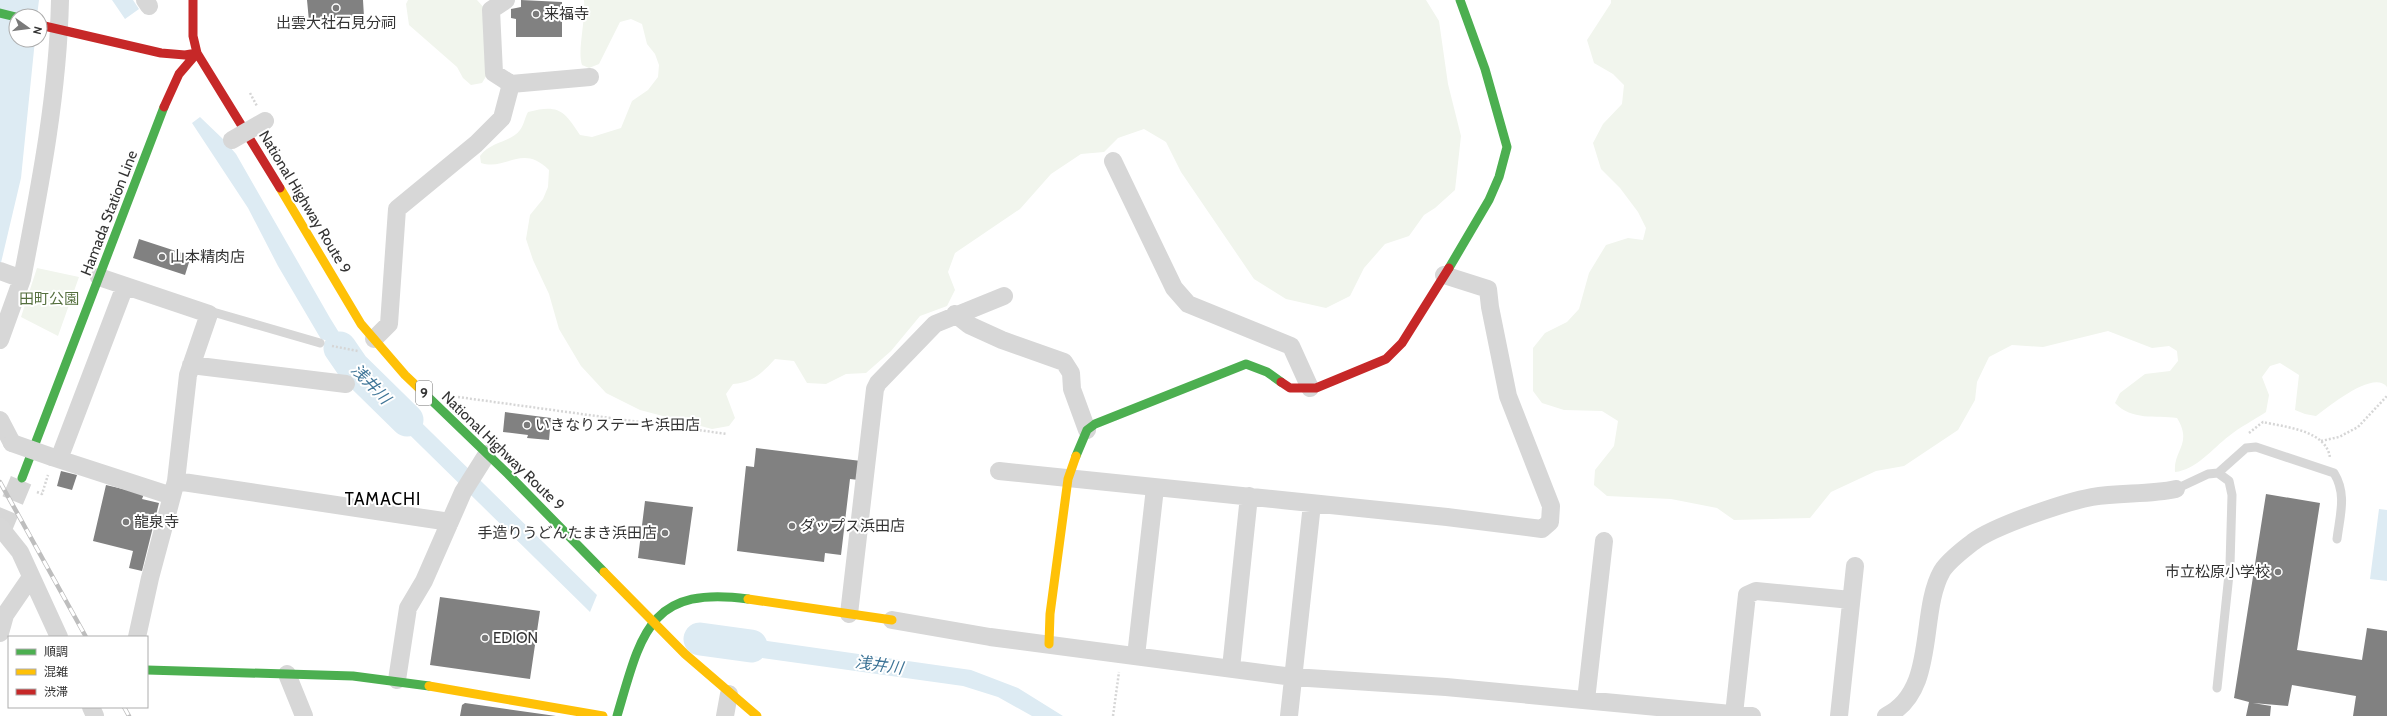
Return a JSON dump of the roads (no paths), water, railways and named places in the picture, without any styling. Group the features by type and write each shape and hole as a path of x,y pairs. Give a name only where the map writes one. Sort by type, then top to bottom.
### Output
{"main road":[{"name":"National Highway Route 9","path":"193,0 194,36 197,53 244,127 361,324 405,375 487,454 653,621 729,694 758,716"},
{"path":"1049,644 1050,614 1068,479 1078,449 1087,430 1095,424 1121,413 1229,369 1246,364 1267,372 1290,388 1316,388 1386,359 1402,343 1489,200 1499,177 1507,147 1481,57 1460,0"},
{"path":"48,27 161,53 185,55 197,53"},
{"name":"Hamada Station Line","path":"22,478 172,87 179,74 197,53"},
{"path":"617,716 642,641 653,621 682,603 710,596 892,620"},
{"path":"148,670 162,672 352,676 397,680 603,716"}],"street":[{"path":"0,340 12,275 44,169 55,29 60,0"},
{"path":"500,2 491,10 494,73 511,84 590,77"},
{"path":"374,339 389,324 397,209 476,144 502,118 511,84"},
{"path":"232,140 265,121"},
{"path":"1113,161 1174,288 1188,304 1291,346 1310,388"},
{"path":"999,471 1447,517 1542,529 1550,522 1551,506 1508,396 1488,290 1444,275"},
{"path":"98,277 209,314 188,375 174,489 150,578 137,636"},
{"path":"56,458 125,286"},
{"path":"849,614 875,389 881,379 925,332 955,314 1004,296"},
{"path":"955,314 969,325 1002,340 1064,362 1071,373 1072,389 1087,430"},
{"path":"191,366 346,384"},
{"path":"0,420 12,443 56,458 174,489 450,522"},
{"path":"397,680 408,608 424,581 463,492 487,454"},
{"path":"1128,655 1154,488"},
{"path":"1886,716 1902,706 1916,682 1926,646 1936,588 1942,572 1946,565 1974,541 2036,514 2091,498 2162,492 2176,489"},
{"path":"1232,668 1249,496"},
{"path":"1289,716 1312,504"},
{"path":"0,528 20,552 59,636"},
{"path":"1586,700 1604,541"},
{"path":"1839,716 1855,566"},
{"path":"0,633 5,615 31,578"},
{"path":"1734,714 1747,596 1756,591 1851,600"},
{"path":"892,620 1049,644 1294,677 1446,687 1752,716"},
{"path":"287,674 304,716"},
{"path":"725,716 729,694"}],"lane":[{"path":"209,314 213,312 320,343"},
{"path":"2176,489 2208,474 2218,473 2246,448 2256,447 2334,473 2341,484 2343,493 2337,539"},
{"path":"2217,688 2230,565 2232,496 2229,481 2218,473"}],"water":[{"path":"0,0 39,0 38,8 8,8 8,48 34,48 21,178 0,267"},
{"path":"112,0 133,0 139,9 125,19"},
{"path":"200,117 236,154 343,339 376,377 363,388 328,351 278,266 248,208 192,123"},
{"path":"381,383 597,595 590,612 368,394"},
{"path":"2379,509 2387,510 2387,581 2370,579"},
{"path":"697,631 971,670 1018,688 1063,716 1032,716 998,697 963,686 719,652"}],"waterway":[{"name":"浅井川","path":"340,348 353,367 407,420"},
{"name":"浅井川","path":"700,639 751,646"}],"tunnel":[{"path":"0,531 22,478"}],"railway":[{"path":"0,482 85,636"},
{"path":"125,708 129,716"}],"place":[{"name":"出雲大社石見分祠","path":"336,8"},
{"name":"来福寺","path":"536,14"},
{"name":"山本精肉店","path":"162,257"},
{"name":"いきなりステーキ浜田店","path":"527,425"},
{"name":"龍泉寺","path":"126,522"},
{"name":"ダップス浜田店","path":"792,526"},
{"name":"手造りうどんたまき浜田店","path":"665,533"},
{"name":"市立松原小学校","path":"2278,572"},
{"name":"EDION","path":"485,638"}],"district":[{"name":"TAMACHI","path":"383,499"}],"park label":[{"name":"田町公園","path":"49,299"}]}
